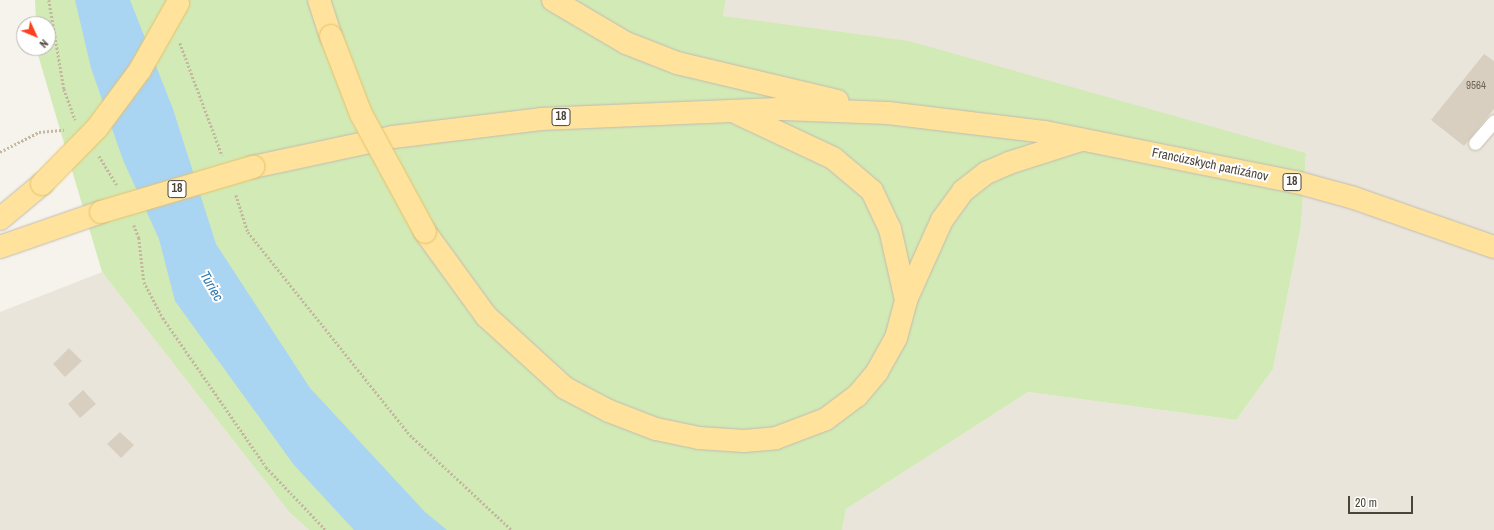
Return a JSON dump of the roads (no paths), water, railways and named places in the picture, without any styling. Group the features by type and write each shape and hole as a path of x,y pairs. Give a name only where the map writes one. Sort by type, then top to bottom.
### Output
{"main road":[{"path":"319,0 361,114 425,232 486,316 564,388 622,416 699,438 744,441 776,438 826,419 857,396 876,372 896,338 906,300 942,220 963,191 986,173 1008,163 1084,139"},
{"path":"553,0 626,43 677,63 888,113"},
{"path":"0,219 42,184 97,128 136,77 179,1"},
{"path":"731,110 814,146 853,172 872,191 890,229 906,300"},
{"name":"18","path":"0,247 102,212 253,167 393,137 470,125 731,110 888,113 1084,139"},
{"name":"Francúzskych partizánov","path":"1084,139 1296,182 1354,198 1494,247"}],"lane":[{"path":"1475,143 1494,121"}],"water":[{"name":"Turiec","path":"75,0 130,0 173,109 216,244 310,388 425,512 447,530 354,530 294,465 175,301 159,239 123,160 91,68"}]}
